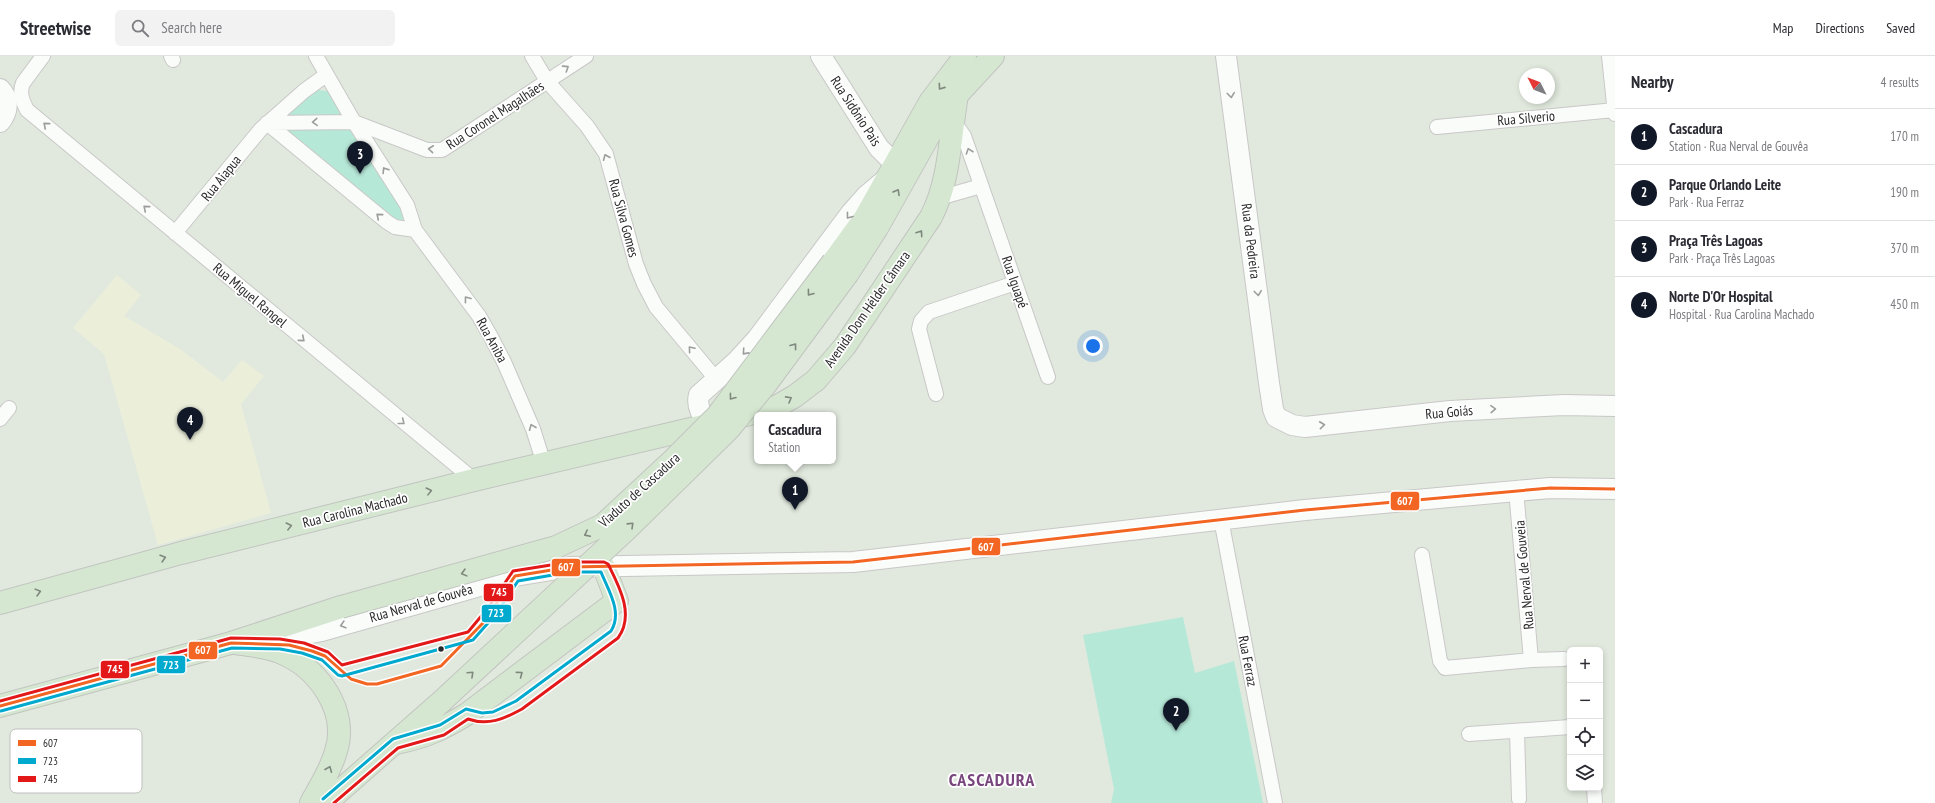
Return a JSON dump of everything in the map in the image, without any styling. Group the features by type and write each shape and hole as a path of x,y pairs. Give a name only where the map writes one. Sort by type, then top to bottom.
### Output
{"main road":[{"name":"Rua Sidônio Pais","path":"821,56 879,148 891,172"},
{"path":"841,268 865,218 930,102 964,56"},
{"path":"841,268 877,228 937,122 956,95 993,56"},
{"name":"Rua da Pedreira","path":"1226,56 1273,408 1276,417 1283,422"},
{"path":"0,87 7,100 3,119"},
{"name":"Avenida Dom Hélder Câmara","path":"757,412 776,407 795,396 816,380 845,346 931,217 939,198 946,168 956,95"},
{"path":"712,424 703,417 698,400 703,390 737,361 757,339 866,196 891,172"},
{"name":"Viaduto de Cascadura","path":"0,706 231,643 341,607 556,547 603,525 673,460 717,416 841,268"},
{"name":"Viaduto de Cascadura","path":"326,803 442,701 622,533 728,430 766,384 841,268"},
{"name":"Rua Goiás","path":"1283,422 1305,427 1450,411 1564,405 1615,406"},
{"name":"Avenida Dom Hélder Câmara","path":"712,424 754,413"},
{"name":"Rua Carolina Machado","path":"0,603 181,553 474,480 712,424"},
{"name":"Rua Nerval de Gouvêa","path":"231,643 278,639 322,631 515,576 570,567 853,562 1221,519 1516,490 1564,488 1615,489"},
{"path":"396,743 414,740 442,730 467,714 617,601 604,566"},
{"path":"231,643 270,648 283,653 312,673 324,687 337,716 338,743 326,778 310,803"}],"street":[{"path":"27,110 20,92 23,83 43,56"},
{"name":"Rua Aniba","path":"316,56 354,122 407,205 415,230 479,316 492,337 533,429 544,464"},
{"name":"Rua Silva Gomes","path":"532,56 547,81 587,126 606,154 636,264 656,307 716,379"},
{"name":"Rua Coronel Magalhães","path":"354,122 427,150 442,150 586,56"},
{"path":"1609,56 1613,71 1615,114"},
{"name":"Rua Aiapua","path":"176,233 267,123 326,74"},
{"path":"0,87 23,83"},
{"path":"3,119 16,108 27,110"},
{"name":"Rua Miguel Rangel","path":"27,110 474,480"},
{"name":"Rua Silverio","path":"1437,127 1615,110"},
{"name":"Rua Iguapé","path":"952,119 964,136 1048,377"},
{"path":"267,123 354,122"},
{"path":"267,123 387,222 395,227 415,230"},
{"path":"939,198 981,186"},
{"path":"936,394 919,329 921,321 929,312 1015,283"},
{"path":"0,419 9,408"},
{"name":"Rua Nerval de Gouveia","path":"1516,490 1531,660"},
{"name":"Rua Ferraz","path":"1221,519 1275,803"},
{"path":"1422,555 1440,661 1442,665 1449,669 1531,660 1564,659"},
{"path":"1470,734 1517,732 1567,727"},
{"path":"1517,732 1519,799"},
{"path":"1594,791 1595,803"}],"shaded area":[{"path":"318,90 327,91 408,214 399,223 286,130 286,107 292,102"},
{"path":"117,275 141,295 124,316 180,349 223,382 242,360 264,376 241,404 271,513 158,545 104,354 73,328"},
{"path":"1183,617 1195,673 1234,661 1263,803 1111,803 1114,789 1083,635"}],"transit line":[{"name":"607","path":"0,706 231,643 289,645 312,651 325,656 351,679 367,684 377,684 441,666 483,623 515,576 570,567 853,562 1305,510 1550,488 1615,489"},
{"name":"745","path":"0,701 231,638 280,639 304,643 328,652 342,665 468,632 488,608 513,571 570,562 604,562 608,564 624,601 625,620 623,629 618,638 515,713 489,722 468,719 444,735 398,748 334,803"},
{"name":"723","path":"1,711 232,648 280,649 302,653 322,660 338,675 342,676 473,640 496,614 518,581 570,572 601,572 615,609 614,624 611,631 516,701 493,712 482,713 466,709 440,725 393,739 323,799"}],"place":[{"name":"Praça Três Lagoas","path":"360,174"},
{"name":"Norte D'Or Hospital","path":"190,440"},
{"name":"Cascadura","path":"795,510"},
{"name":"Parque Orlando Leite","path":"1176,731"}],"district":[{"name":"CASCADURA","path":"992,780"}]}
